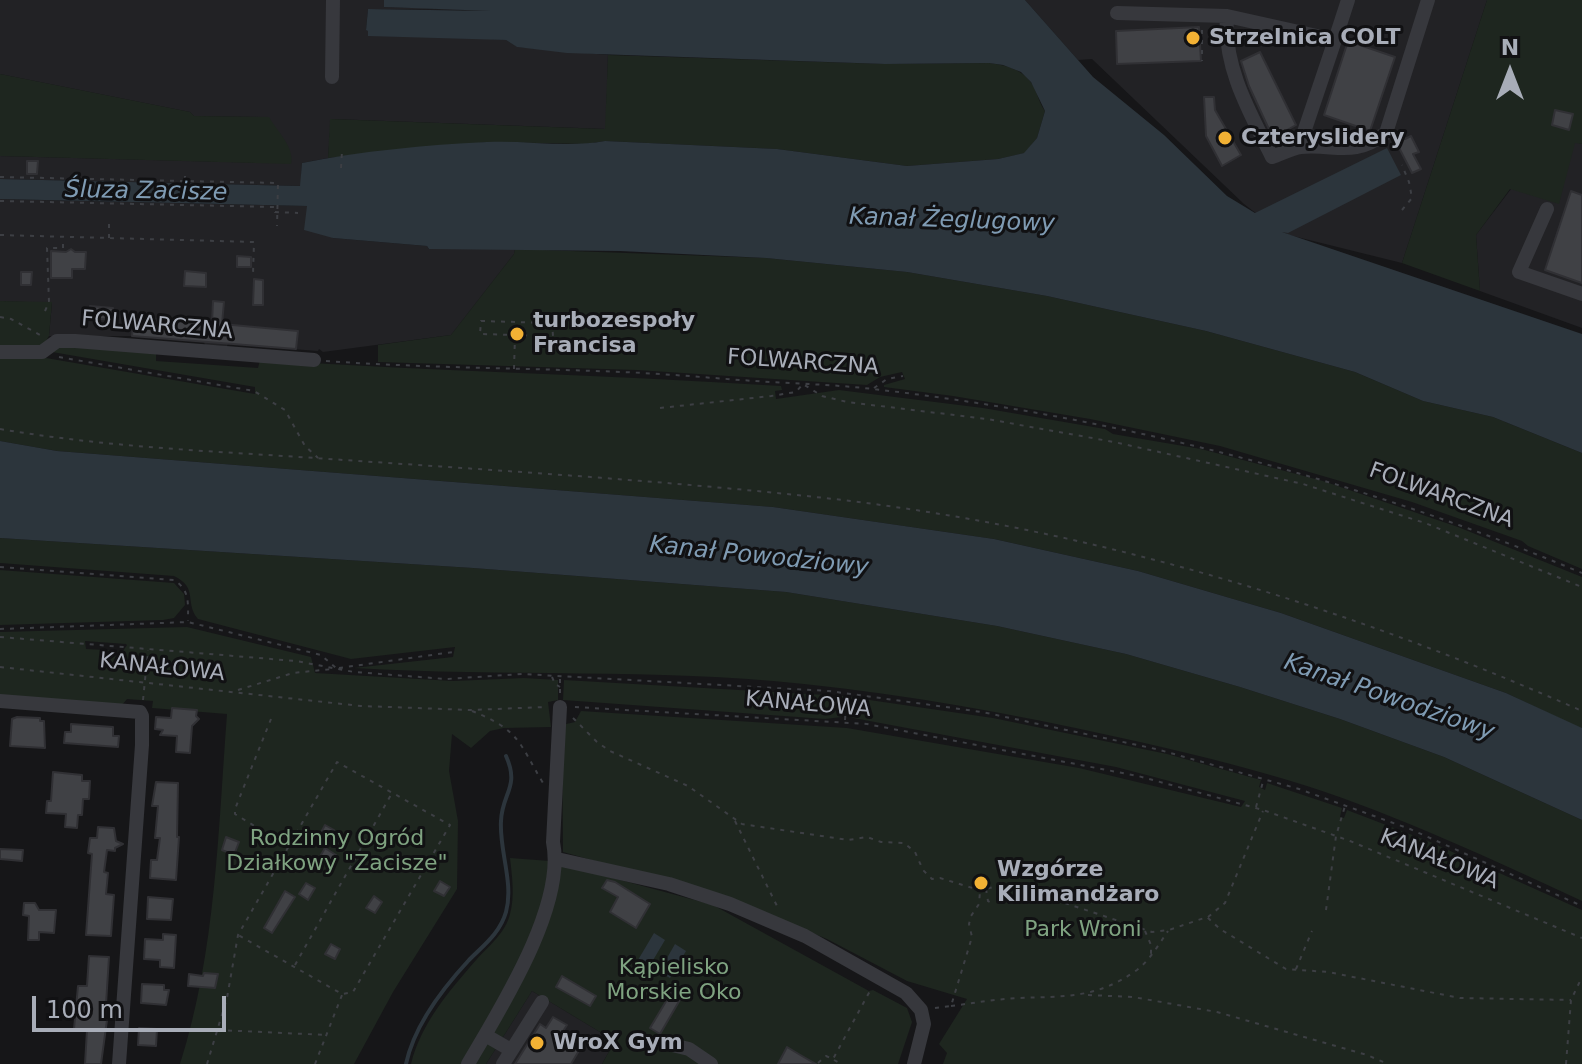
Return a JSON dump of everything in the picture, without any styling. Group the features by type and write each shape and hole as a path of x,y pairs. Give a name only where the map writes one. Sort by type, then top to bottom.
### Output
{"street":[{"path":"332,77 333,0"},
{"path":"1299,147 1348,0"},
{"path":"1227,16 1230,59 1243,100 1272,157 1299,147 1348,150 1386,133 1428,0"},
{"path":"1117,13 1227,16 1335,40"},
{"path":"1547,209 1519,272 1582,294"},
{"name":"FOLWARCZNA","path":"0,352 42,352 57,341 75,341 314,360"},
{"path":"0,701 140,712 142,745 119,1064"},
{"path":"469,1062 518,979 541,920 557,859 553,842 560,707"},
{"path":"557,859 669,884 730,904 781,925 906,993 921,1010 924,1031 914,1064"},
{"path":"503,1064 542,1002"},
{"path":"485,1035 511,1050"},
{"path":"664,1043 689,1049 711,1064"}],"path":[{"path":"1201,24 1202,61"},
{"path":"341,168 342,151"},
{"path":"1402,165 1412,198 1402,210"},
{"path":"185,173 185,181"},
{"path":"0,177 278,184 277,226"},
{"path":"0,201 275,207 275,212 298,213"},
{"path":"109,219 109,238"},
{"path":"0,235 254,242 253,274"},
{"path":"45,311 49,302 47,248 63,248 63,236"},
{"path":"0,317 11,319 45,337"},
{"path":"481,321 552,323 553,336 515,336 480,334 481,321"},
{"path":"514,370 515,336"},
{"path":"42,352 254,391 285,410 305,446 318,458"},
{"name":"FOLWARCZNA","path":"314,360 406,367 621,372 873,389 1028,413 1215,449 1418,509 1582,573"},
{"path":"873,389 878,383 903,376"},
{"path":"660,408 796,392 803,384 814,393 847,402 971,417 1114,442 1303,484 1425,523 1582,587"},
{"path":"0,429 118,444 833,499 963,517 1222,578 1498,674 1582,711"},
{"path":"0,567 174,580 183,586 188,596 188,622"},
{"path":"0,629 188,622 321,655 337,668"},
{"path":"0,637 296,661 354,672 446,679 560,675 847,693 982,712 1156,749 1264,778 1410,829 1582,906"},
{"path":"140,712 148,649"},
{"path":"234,691 293,673 453,652"},
{"name":"KANAŁOWA","path":"0,667 361,706 471,710 560,707 867,724 1138,776 1263,810 1336,836 1582,938"},
{"path":"551,675 561,688 560,675"},
{"path":"844,722 847,693"},
{"path":"560,707 610,751 688,786 747,826 772,827 848,840 867,837 881,842 904,843 915,852 923,870 932,879 940,878 979,890 1000,886 1023,889 1144,930 1169,930 1207,917 1225,903 1263,810"},
{"path":"471,710 522,743 543,784"},
{"path":"271,719 235,814 288,846"},
{"path":"207,1064 227,998 238,935 337,762 450,825 353,992 342,994 238,935"},
{"path":"1256,808 1264,778"},
{"path":"294,966 393,792"},
{"path":"1326,910 1336,836 1345,806"},
{"path":"734,820 777,905 781,925"},
{"path":"986,888 988,901 994,904"},
{"path":"951,1006 972,937 969,924 979,904 979,890"},
{"path":"1207,917 1220,929 1276,965 1296,970 1328,972 1460,998 1571,1000"},
{"path":"1144,930 1151,945 1151,955"},
{"path":"1088,995 1137,970 1169,930"},
{"path":"1296,970 1312,931"},
{"path":"1566,1064 1571,1000 1582,977"},
{"path":"833,1059 875,980"},
{"path":"315,1064 342,994"},
{"path":"921,1010 1018,998 1133,997 1217,1012 1367,1055 1388,1064"},
{"path":"218,1030 327,1035"},
{"path":"818,1063 826,1056 841,1064"}],"shaded area":[{"path":"0,0 384,0 384,7 491,10 368,9 366,30 506,40 518,47 608,55 606,129 331,119 328,158 302,163 301,186 0,179 0,156 268,163 258,117 194,116 190,112 0,74"},
{"path":"1025,0 1487,0 1402,263 1289,235 1275,228 1244,204 1092,59 1078,60"},
{"path":"1575,142 1582,144 1582,328 1480,291 1476,235 1511,189"},
{"path":"0,199 307,206 333,238 427,246 429,249 515,249 451,335 323,352 319,349 205,345 204,342 132,336 49,336 52,303 0,301"},
{"path":"532,991 615,1041 602,1064 486,1064"}],"green space":[{"path":"1487,0 1582,0 1582,144 1575,143 1559,204 1510,189 1476,235 1480,291 1402,263"},
{"path":"608,55 885,64 989,63 1008,67 1026,76 1045,111 1037,138 1025,153 998,159 907,166 777,149 605,141 586,144 489,142 328,158 330,119 605,129"},
{"path":"0,74 190,112 194,116 269,117 288,146 291,164 0,156"},
{"path":"515,249 766,258 907,272 1047,296 1206,331 1355,372 1423,401 1493,417 1582,453 1582,569 1522,541 1412,502 1220,446 1090,419 884,387 905,379 902,372 880,377 867,385 637,370 378,362 378,345 451,335"},
{"path":"0,301 52,302 49,336 43,346 0,348"},
{"path":"63,344 156,351 156,361 258,368 260,360 781,386 782,390 775,391 776,399 839,390 983,408 1201,449 1323,481 1458,527 1582,577 1582,729 1506,693 1281,613 1138,571 994,539 773,507 57,451 0,441 0,356 46,358 255,394 255,387 52,352"},
{"path":"0,538 473,568 786,592 997,626 1126,654 1340,719 1444,757 1582,820 1582,901 1446,839 1342,798 1260,772 1165,748 961,706 804,684 636,674 354,668 453,657 455,647 351,659 198,619 189,591 174,576 0,563"},
{"path":"0,570 174,583 184,594 185,605 174,618 163,620 0,625"},
{"name":"Rodzinny Ogród Działkowy \"Zacisze\"","path":"187,627 311,657 315,673 453,681 558,680 558,700 548,702 551,727 490,731 471,748 452,734 449,771 458,821 457,889 393,992 354,1064 180,1064 201,978 214,890 227,714 152,708 153,701 127,699 122,705 0,695 0,632","holes":["85,641 126,644 123,651 86,649"]},
{"path":"564,680 844,696 842,717 825,719 563,700"},
{"name":"Park Wroni","path":"849,697 993,718 1167,754 1261,780 1259,787 1265,790 1267,783 1342,808 1340,817 1344,818 1347,810 1428,841 1582,910 1582,1064 943,1064 947,1053 939,1044 967,999 907,981 827,939 725,897 563,852 562,725 575,722 581,711 847,728 1079,768 1241,807 1245,801 1116,767 848,717"},
{"name":"Kąpielisko Morskie Oko","path":"510,858 550,861 713,905 869,991 873,990 907,1008 912,1022 898,1064 602,1064 615,1041 532,991 486,1064 411,1064 422,1035 438,1008 508,921 513,893"}],"water":[{"path":"384,0 1025,0 1093,77 1164,135 1227,196 1255,213 1387,148 1401,175 1288,233 1282,232 1582,334 1582,453 1493,417 1423,401 1355,372 1206,331 1047,296 907,272 766,258 620,251 429,249 427,246 333,238 304,230 307,206 0,199 0,179 300,186 302,163 394,149 487,142 576,144 605,141 777,149 907,166 998,159 1024,153 1037,138 1045,111 1031,82 1021,72 989,63 885,64 567,53 517,47 506,40 368,36 368,9 491,11 384,7"},
{"name":"Kanał Powodziowy","path":"0,441 57,451 773,507 994,539 1138,571 1281,613 1506,693 1582,728 1582,820 1444,757 1340,719 1126,654 997,626 786,592 473,568 0,538"},
{"path":"654,933 665,940 649,967 638,960"},
{"path":"675,944 686,951 670,978 659,972"}],"building":[{"path":"1199,27 1201,61 1117,64 1116,31"},
{"path":"1348,41 1395,57 1370,131 1324,115"},
{"path":"1260,52 1296,125 1273,138 1241,61"},
{"path":"1204,97 1214,97 1215,110 1241,155 1222,166 1206,136"},
{"path":"1555,110 1573,114 1569,130 1552,125"},
{"path":"1402,132 1405,139 1411,136 1419,152 1413,154 1421,169 1412,173 1394,138"},
{"path":"27,161 38,161 37,174 27,174"},
{"path":"1571,191 1582,195 1582,283 1545,270"},
{"path":"71,249 86,252 85,269 72,269 72,278 51,278 51,251 66,252"},
{"path":"237,256 251,257 251,267 237,267"},
{"path":"185,271 206,273 206,287 184,286"},
{"path":"21,272 32,272 31,285 21,285"},
{"path":"254,279 263,280 263,305 253,305"},
{"path":"213,301 224,302 222,324 298,331 296,349 132,336 134,317 212,323"},
{"path":"90,306 113,308 112,320 89,318"},
{"path":"172,708 197,710 199,719 192,726 190,753 176,752 177,736 160,735 163,730 155,729 156,717 171,718"},
{"path":"12,719 44,721 45,748 10,746"},
{"path":"71,724 113,727 113,736 119,736 118,747 64,743 65,732 71,732"},
{"path":"53,772 82,775 82,781 90,781 89,799 83,799 77,828 65,827 66,814 46,813 47,801 51,801"},
{"path":"156,782 178,783 176,880 150,878 151,860 157,860 160,838 155,838 158,806 152,806"},
{"path":"325,825 334,830 328,843 318,838"},
{"path":"98,827 114,828 116,841 123,844 115,851 107,850 104,872 108,873 106,894 114,895 111,936 86,935 92,854 88,853 90,838 97,838"},
{"path":"226,837 239,842 234,855 222,850"},
{"path":"325,848 336,855 329,867 318,860"},
{"path":"0,849 23,850 22,861 0,859"},
{"path":"607,880 650,904 636,928 610,912 618,897 602,888"},
{"path":"440,881 450,887 444,896 434,891"},
{"path":"306,883 315,888 308,900 299,894"},
{"path":"285,891 295,897 272,933 264,928"},
{"path":"374,896 382,902 375,913 366,908"},
{"path":"148,897 173,899 171,920 147,919"},
{"path":"24,903 35,903 39,910 56,910 54,933 39,932 39,940 28,940 29,916 23,915"},
{"path":"163,934 176,935 174,968 160,967 160,960 144,959 145,939 163,940"},
{"path":"331,944 340,949 335,959 325,954"},
{"path":"89,956 109,957 107,1020 101,1064 85,1064 87,1030 74,1029 78,986 87,986"},
{"path":"204,973 218,974 215,988 188,986 189,974 203,976"},
{"path":"562,976 596,996 590,1006 556,987"},
{"path":"142,984 164,985 164,990 169,990 166,1005 141,1003"},
{"path":"671,993 681,998 660,1034 650,1028"},
{"name":"WroX Gym","path":"553,1017 567,1025 560,1036 580,1049 571,1064 515,1064 540,1024 546,1028"},
{"path":"139,1028 157,1029 156,1046 138,1045"},
{"path":"787,1047 802,1056 816,1064 778,1064"}],"waterway":[{"path":"406,1064 431,1008 459,971 496,932 506,912 508,890 501,821 511,783 506,756"}],"place":[{"name":"Strzelnica COLT","path":"1193,38"},
{"name":"Czteryslidery","path":"1225,138"},
{"name":"turbozespoły Francisa","path":"517,334"},
{"name":"Wzgórze Kilimandżaro","path":"981,883"},
{"name":"WroX Gym","path":"537,1043"}],"water label":[{"name":"Śluza Zacisze","path":"146,192"},
{"name":"Kanał Żeglugowy","path":"952,221"}]}
